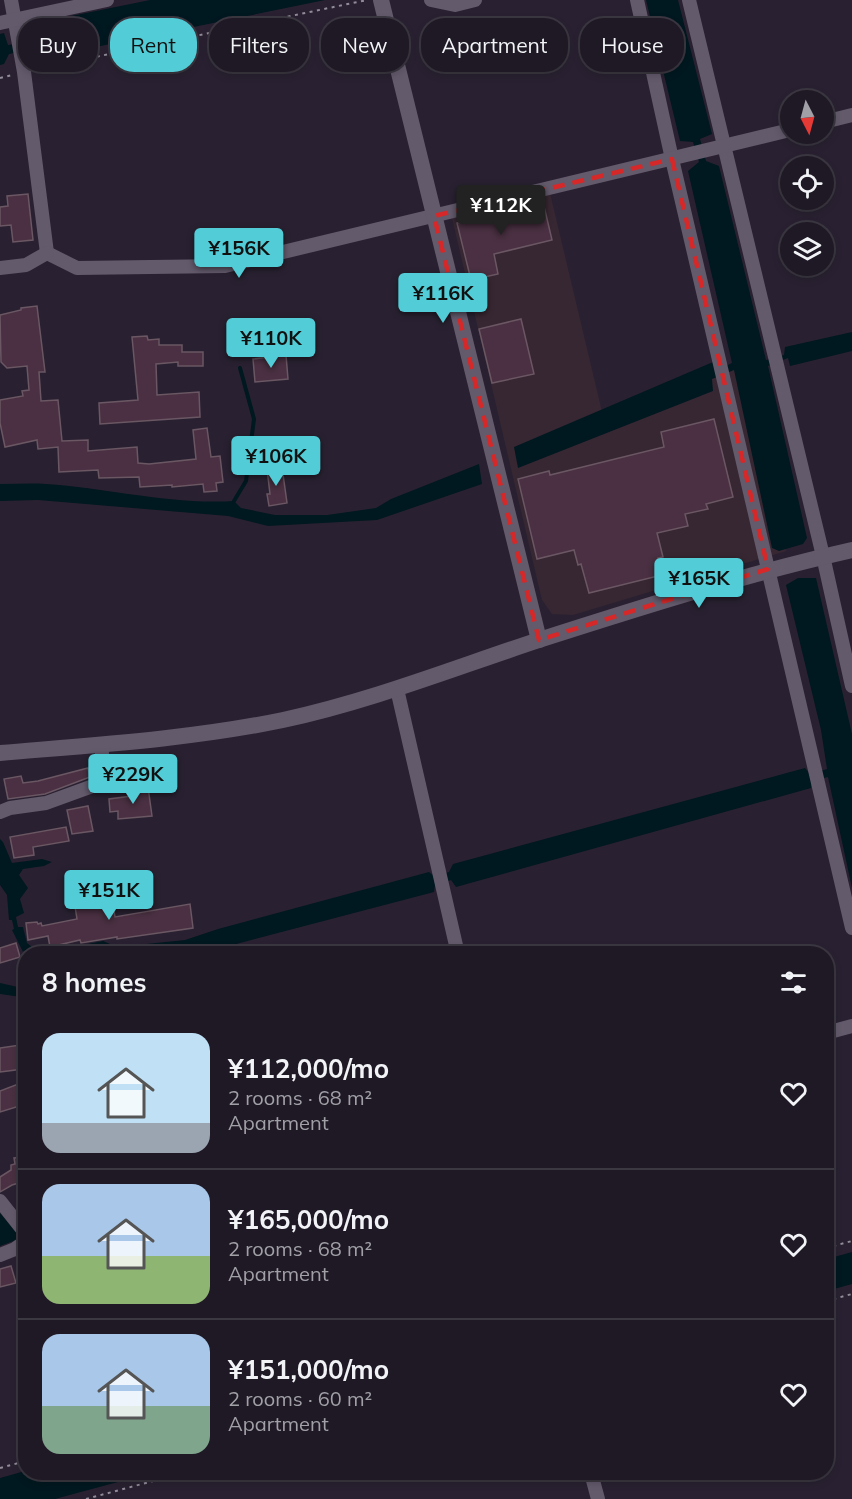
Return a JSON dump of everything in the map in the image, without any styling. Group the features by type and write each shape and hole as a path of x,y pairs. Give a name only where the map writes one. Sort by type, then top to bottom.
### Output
{"street":[{"path":"11,0 18,34"},
{"path":"0,23 107,0"},
{"path":"381,0 539,640"},
{"path":"431,0 455,5 475,0"},
{"path":"637,0 852,928"},
{"path":"689,0 823,556 852,686"},
{"path":"24,72 46,253"},
{"path":"834,120 852,116"},
{"path":"46,253 77,268 225,266 780,132"},
{"path":"0,268 26,265 46,253"},
{"path":"0,753 101,744 284,720 397,689 539,640 768,569 852,550"},
{"path":"397,689 456,946"},
{"path":"0,812 10,808 45,803 101,783 104,773 101,744"},
{"path":"834,1031 852,1026"},
{"path":"0,1201 18,1232"},
{"path":"0,1255 18,1244"},
{"path":"593,1480 598,1499"}],"path":[{"path":"98,56 367,0"},
{"path":"834,1246 852,1241"},
{"path":"834,1299 852,1294"},
{"path":"0,1468 18,1463"},
{"path":"86,1499 157,1480"}],"highlighted area":[{"path":"672,159 768,569 539,640 434,216"}],"shaded area":[{"path":"550,193 604,420 745,362 786,551 573,615 552,614 542,600 452,218"}],"water":[{"path":"150,0 325,0 237,18 209,18 209,24 197,26 197,18 110,18 110,44 98,47 98,18 62,18"},
{"path":"646,0 678,0 683,18 650,18"},
{"path":"684,24 712,134 700,139 706,161 719,166 766,360 784,355 785,347 852,332 852,351 790,366 788,358 768,366 807,538 803,544 779,551 772,548 734,370 712,379 713,391 518,468 514,447 713,362 715,371 732,363 688,171 699,162 693,142 680,141 663,72 684,72"},
{"path":"4,33 8,45 18,44 18,52 9,54 4,64 0,65 0,34"},
{"path":"479,464 482,484 377,520 268,526 228,516 38,500 0,501 0,484 40,484 186,501 234,501 241,508 275,515 327,515 376,508 391,499"},
{"path":"798,578 816,578 852,734 852,888 828,777 812,781 811,788 456,887 451,880 435,885 434,892 229,946 127,946 185,940 429,872 434,876 449,872 453,864 805,768 810,774 827,769 821,730 786,585"},
{"path":"0,839 12,863 42,859 52,862 44,866 23,869 19,875 28,888 20,899 24,913 16,917 18,927 23,927 27,943 31,946 20,946 12,930 14,929 12,920 9,920 7,895 0,885"},
{"path":"103,941 115,946 77,946"},
{"path":"0,983 18,987 18,997 0,994"},
{"path":"0,1213 18,1235 18,1242 16,1240 0,1246"},
{"path":"852,1252 852,1284 834,1289 834,1257"},
{"path":"18,1473 18,1480 125,1480 55,1499 0,1499 0,1478"}],"building":[{"path":"28,194 33,240 13,242 11,225 0,226 0,207 8,206 7,196"},
{"path":"543,202 552,240 494,254 498,274 471,280 457,223"},
{"path":"37,306 45,372 39,372 41,401 58,400 62,441 88,440 88,451 137,447 138,463 149,464 196,459 193,430 207,428 211,457 220,456 223,482 216,483 217,491 204,492 203,484 140,487 139,477 99,478 98,470 59,472 58,447 38,449 37,440 5,447 0,423 0,400 23,396 22,391 29,390 27,366 7,368 1,362 0,315 21,310 21,308"},
{"path":"521,319 534,374 492,383 479,329"},
{"path":"252,331 254,344 237,346 236,333"},
{"path":"147,336 148,340 159,339 159,345 182,345 182,352 203,352 203,366 178,366 178,362 156,364 157,395 199,392 200,417 100,424 99,403 138,400 132,337"},
{"path":"286,355 288,379 255,382 253,359"},
{"path":"714,419 733,497 706,504 708,509 685,514 688,526 657,533 663,557 658,558 662,575 589,593 581,564 578,565 574,550 537,559 518,479 549,471 550,475 664,447 661,432"},
{"path":"282,467 287,503 269,506 267,469"},
{"path":"88,768 90,777 45,794 8,799 4,779 21,776 23,783"},
{"path":"148,787 152,816 118,819 118,811 110,812 109,799 132,796 131,789"},
{"path":"88,806 93,831 72,834 67,810"},
{"path":"66,827 69,841 33,847 34,855 14,858 10,837"},
{"path":"110,884 115,917 190,904 193,928 81,943 80,940 54,946 50,946 48,936 28,940 26,923 37,922 42,926 77,919 73,894 95,891 94,886"},
{"path":"16,943 18,958 0,963 0,948"},
{"path":"18,1045 18,1070 0,1072 0,1048"},
{"path":"18,1084 18,1106 0,1112 0,1091"},
{"path":"14,1158 18,1158 18,1183 0,1192 0,1177 11,1170 11,1165 15,1164"},
{"path":"11,1266 16,1283 0,1287 0,1269"}],"waterway":[{"path":"234,501 246,481 254,419 240,368"}]}
